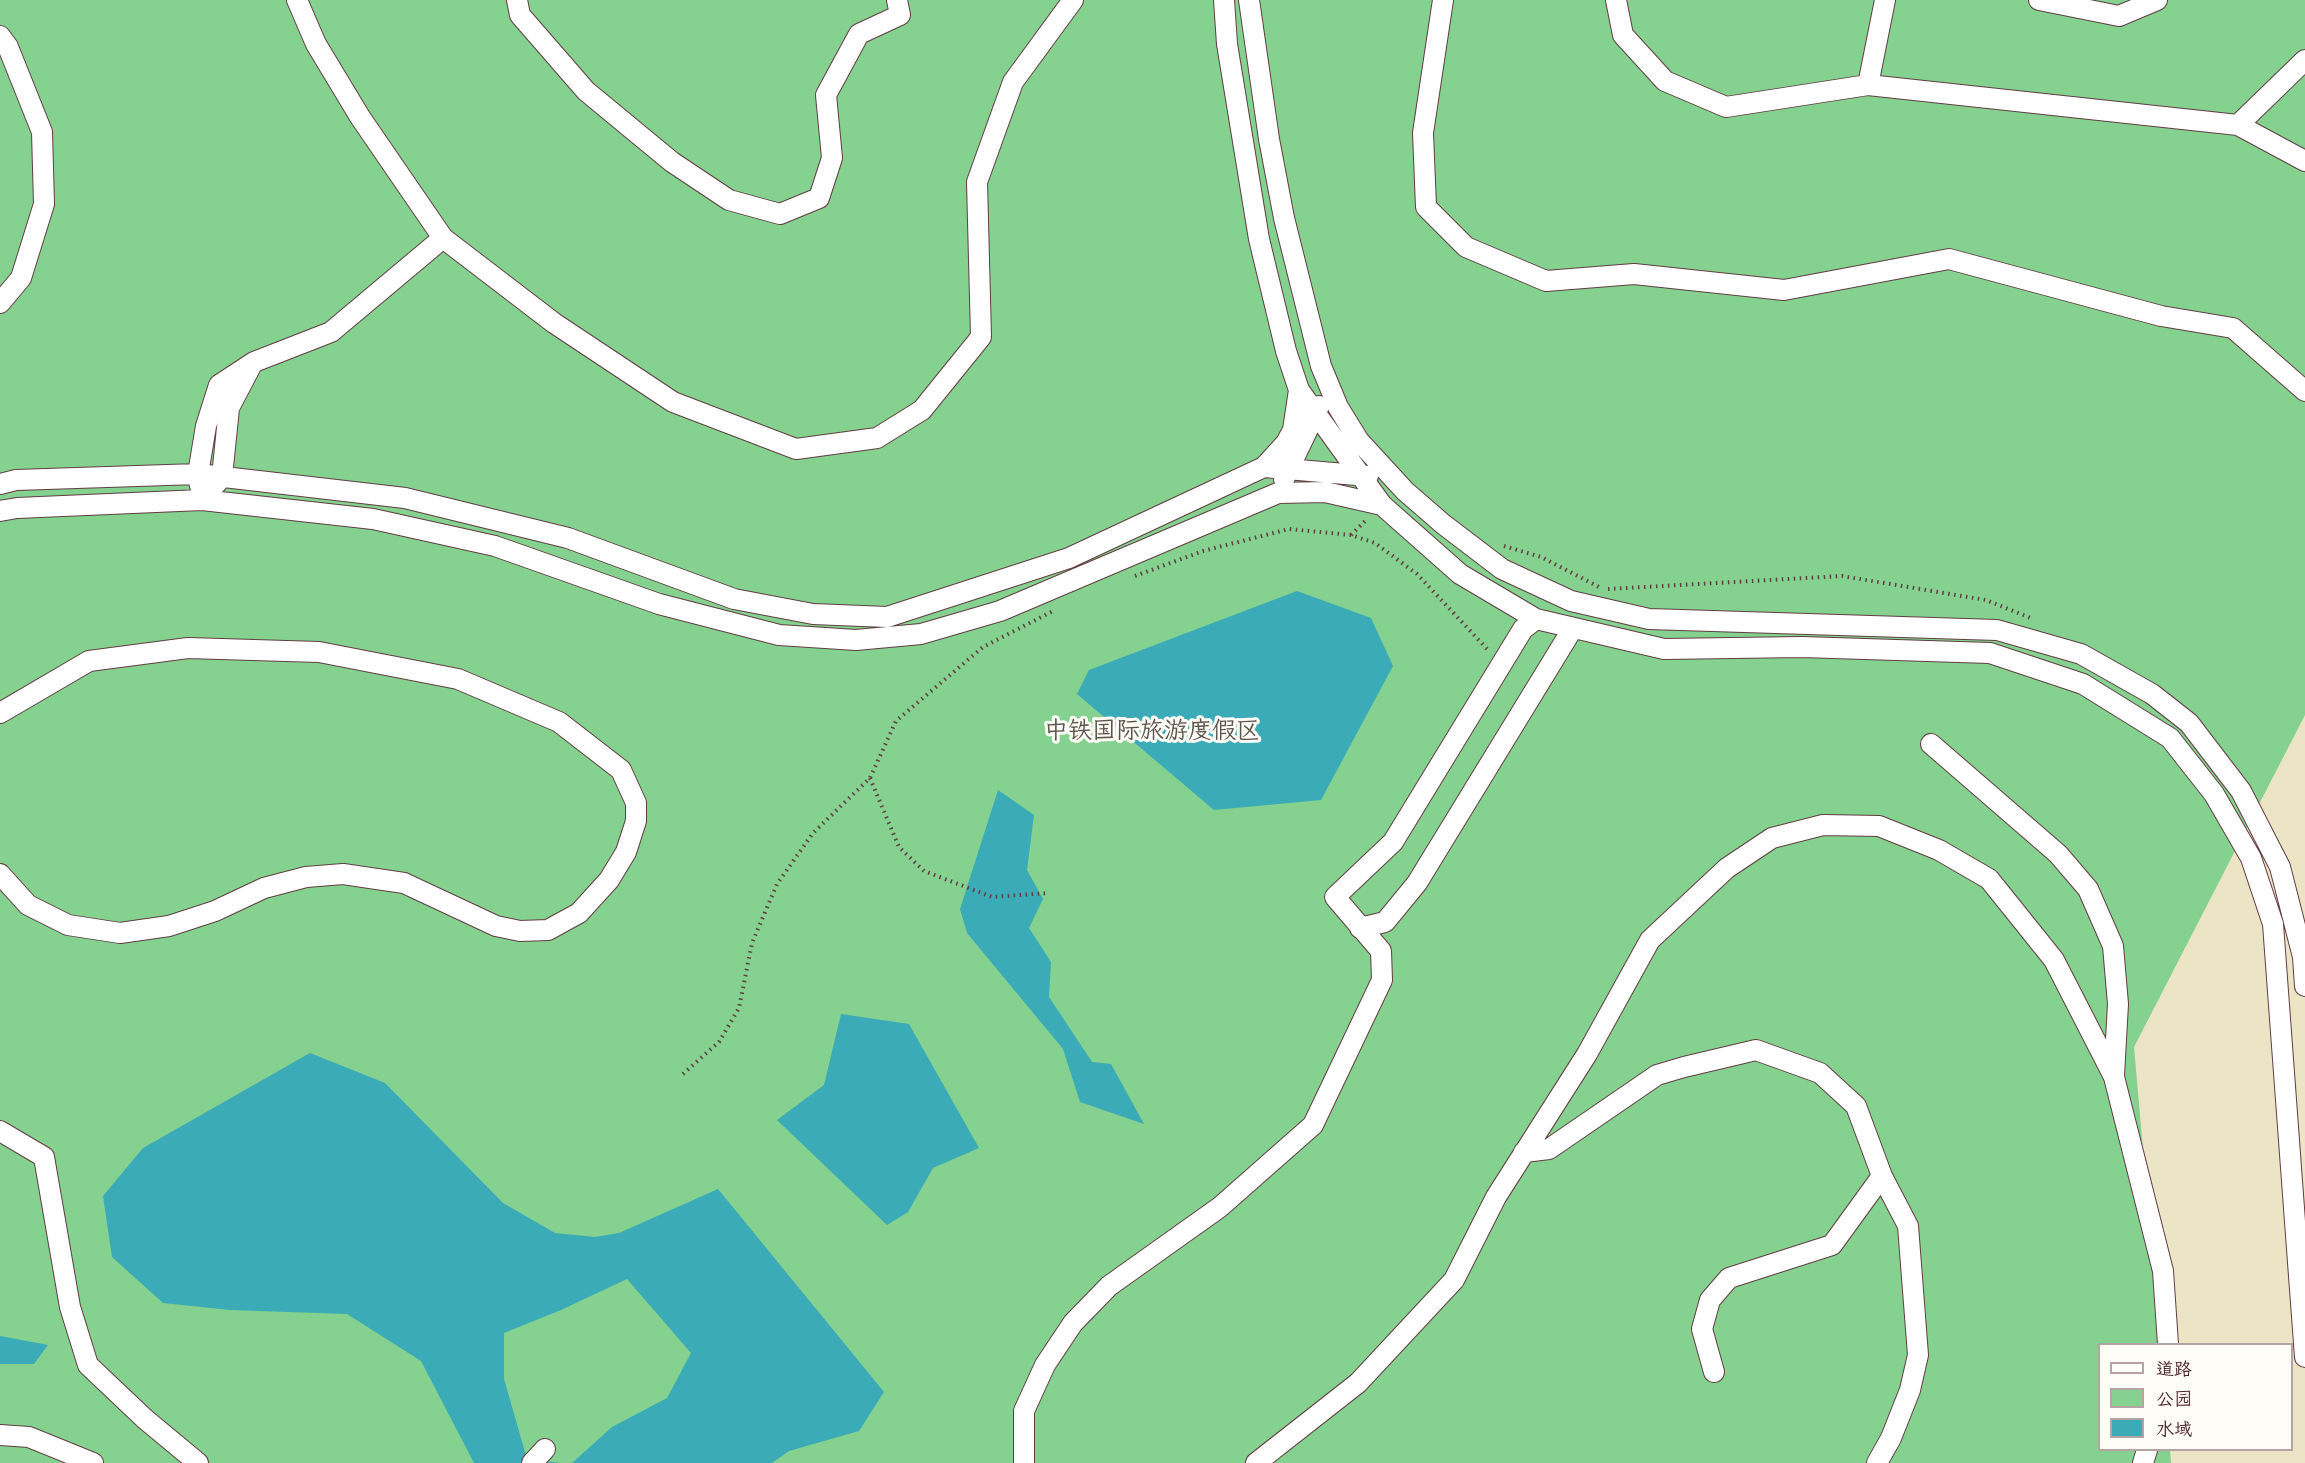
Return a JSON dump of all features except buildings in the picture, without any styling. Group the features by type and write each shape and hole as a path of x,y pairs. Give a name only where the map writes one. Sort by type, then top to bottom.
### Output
{"street":[{"path":"297,0 316,45 354,108 444,238 554,323 673,402 796,449 877,438 922,410 981,337 977,182 1013,82 1073,0"},
{"path":"517,0 520,15 586,91 664,155 729,200 780,214 819,198 832,159 826,95 859,34 900,15 897,0"},
{"path":"1224,0 1227,44 1259,238 1286,351 1299,390 1382,505 1460,574 1536,619 1664,649 1802,647 1990,653 2083,684 2170,738 2214,794 2251,858 2272,924 2305,1357"},
{"path":"1249,0 1269,139 1284,218 1311,330 1328,386 1359,441 1391,478 1443,524 1502,569 1571,601 1649,619 1997,630 2081,654 2152,694 2189,723 2241,791 2280,867 2303,957 2305,986"},
{"path":"1443,0 1423,133 1426,207 1466,247 1546,281 1634,274 1784,290 1949,259 2161,316 2233,328 2305,391"},
{"path":"1616,0 1623,35 1665,81 1726,107 1868,85 2238,125 2305,161"},
{"path":"1868,85 1885,0"},
{"path":"2039,0 2119,16 2157,0"},
{"path":"0,36 8,47 42,132 44,204 21,278 0,303"},
{"path":"2238,125 2305,60"},
{"path":"202,500 198,474 206,426 219,385 254,362 331,332 444,238"},
{"path":"202,500 222,477 229,408 254,362"},
{"path":"1278,493 1328,386"},
{"path":"0,484 16,480 198,474 405,498 568,538 734,599 813,615 887,617 1069,558 1264,467 1286,443 1293,429 1299,390"},
{"path":"1264,467 1391,478"},
{"path":"0,511 17,507 202,500 373,519 495,546 659,604 779,635 856,640 921,634 1000,611 1278,493 1325,492 1382,505"},
{"path":"1024,1463 1024,1411 1045,1365 1073,1323 1109,1286 1220,1207 1313,1125 1382,980 1381,951 1335,897 1393,842 1523,629 1536,619"},
{"path":"1360,928 1385,922 1417,883 1573,628"},
{"path":"0,713 89,661 188,648 319,652 458,679 559,722 621,770 636,803 636,821 626,852 609,880 579,913 548,930 520,931 496,926 404,883 343,874 306,877 264,888 215,911 169,926 120,933 68,925 28,905 0,874"},
{"path":"1932,744 2058,854 2088,889 2113,946 2118,1004 2114,1077"},
{"path":"1256,1463 1358,1383 1454,1280 1496,1197 1587,1054 1650,940 1726,868 1772,838 1823,825 1879,826 1939,850 1989,879 2054,960 2114,1077 2163,1271 2168,1343"},
{"path":"1524,1152 1549,1149 1657,1075 1756,1050 1820,1073 1856,1106 1882,1176 1908,1226 1918,1354 1910,1390 1891,1438 1877,1463"},
{"path":"0,1131 44,1157 70,1306 88,1365 145,1419 198,1463"},
{"path":"1714,1372 1702,1329 1710,1300 1729,1278 1832,1245 1882,1176"},
{"path":"0,1435 29,1437 93,1463"}],"path":[{"path":"1127,579 1203,551 1289,529 1351,535 1375,543 1417,574 1502,664"},
{"path":"683,1074 719,1042 739,1008 752,943 777,884 813,833 870,778 896,721 983,647 1064,606"},
{"path":"870,778 899,847 924,871 992,897 1049,892"}],"green space":[{"name":"中铁国际旅游度假区","path":"0,0 2305,0 2305,715 2134,1047 2160,1343 2098,1343 2098,1451 2170,1451 2171,1463 0,1463"}],"water":[{"path":"1297,591 1371,618 1393,666 1321,800 1214,810 1077,694 1089,670"},
{"path":"998,790 1034,815 1027,870 1043,899 1029,928 1051,962 1049,997 1092,1062 1111,1064 1144,1124 1080,1102 1063,1049 967,933 960,909"},
{"path":"841,1014 909,1024 979,1148 933,1168 908,1212 887,1225 777,1120 824,1085"},
{"path":"310,1053 385,1083 503,1203 555,1233 595,1237 619,1233 718,1189 884,1392 859,1431 789,1451 772,1463 572,1463 612,1427 667,1398 691,1353 627,1279 561,1310 504,1333 504,1379 527,1459 561,1463 474,1463 421,1361 347,1314 230,1310 163,1303 112,1257 103,1196 143,1148"},
{"path":"0,1336 48,1345 34,1364 0,1364"}]}
